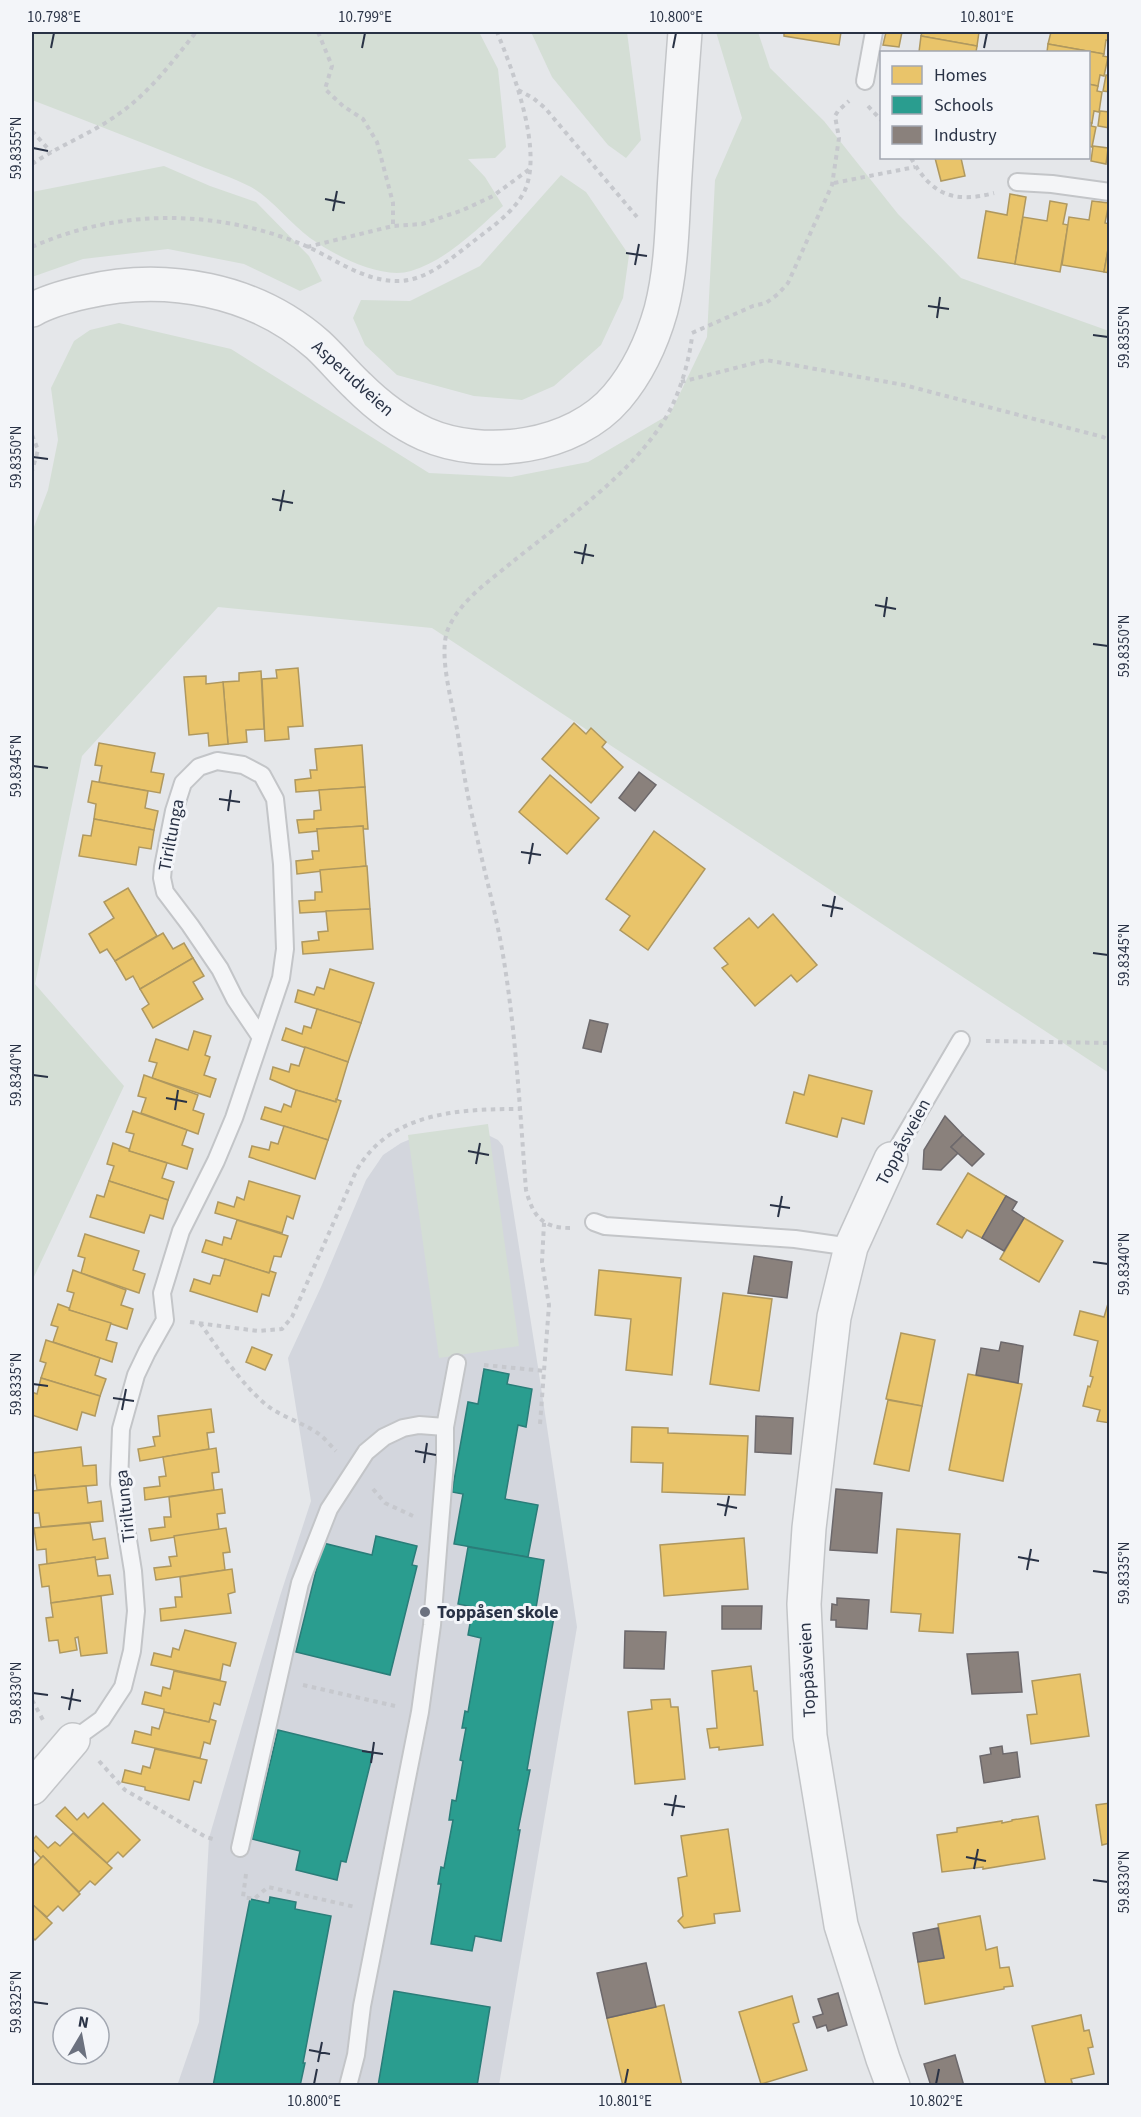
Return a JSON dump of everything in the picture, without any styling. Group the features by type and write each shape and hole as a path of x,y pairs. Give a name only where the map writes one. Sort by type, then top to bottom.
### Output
{"street":[{"name":"Asperudveien","path":"32,310 64,297 128,285 162,284 198,288 232,296 264,309 291,324 319,346 359,388 380,406 424,433 442,440 458,445 489,448 522,445 553,437 580,426 606,408 632,376 652,339 662,308 672,235 685,32"},
{"name":"Toppåsveien","path":"891,1159 851,1247 834,1317 809,1528 804,1604 810,1726 841,1925 893,2085"},
{"name":"Tiriltunga","path":"32,1788 73,1740"}],"lane":[{"path":"865,81 874,32"},
{"path":"1017,182 1110,192"},
{"name":"Tiriltunga","path":"73,1740 102,1719 123,1687 132,1651 136,1611 133,1570 119,1484 120,1429 136,1375 165,1320 162,1293 181,1231 225,1140 281,978 285,949 282,864 275,799 262,775 243,765 217,761 199,767 183,783 174,811 162,878 165,892 220,969 260,1036"},
{"name":"Toppåsveien","path":"891,1159 961,1040"},
{"path":"594,1222 605,1226 806,1240 851,1247"},
{"path":"348,2085 357,2055 362,2006 420,1712 432,1625 446,1427 457,1363"},
{"path":"240,1848 300,1583 329,1509 353,1468 377,1442 403,1428 419,1425 446,1427"}],"path":[{"path":"32,164 103,124 135,101 166,70 196,32"},
{"path":"318,32 333,66 325,89 343,106 363,119 377,142 393,203 393,226"},
{"path":"32,247 56,236 92,226 158,218 208,219 240,225 277,236 306,247 355,271 379,279 399,281 418,278 445,264 505,216 524,191 531,168 529,141 517,89 497,32"},
{"path":"517,89 545,108 644,224"},
{"path":"693,333 753,306 766,303 778,294 794,272 833,183 840,138 835,116 854,97"},
{"path":"32,131 51,152"},
{"path":"911,159 915,167 929,183 944,194 956,198 981,196"},
{"path":"833,183 915,167"},
{"path":"306,247 393,226 422,224 463,210 493,196 531,168"},
{"path":"594,1222 571,1228 556,1228 544,1223 534,1212 526,1190 515,1034 503,952 474,828 463,769 446,661 447,632 464,604 606,485 638,454 672,406 681,382 694,325"},
{"path":"681,382 766,360 904,385 1103,437 1110,441"},
{"path":"32,435 38,450 32,471"},
{"path":"961,1040 1110,1043"},
{"path":"165,1320 258,1331 282,1329 292,1317 351,1183 362,1162 378,1144 408,1125 441,1114 478,1109 520,1109"},
{"path":"540,1424 549,1305 542,1262 544,1223"},
{"path":"199,1323 248,1388 281,1415 315,1432 353,1468"},
{"path":"457,1363 545,1371"},
{"path":"279,1679 420,1712"},
{"path":"73,1740 102,1763 125,1790 206,1837 240,1848"},
{"path":"247,1876 243,1897 254,1899 268,1887 381,1912"}],"shaded area":[{"path":"32,32 479,32 498,69 506,147 495,158 468,159 485,177 503,206 449,252 424,266 399,273 372,269 358,264 332,252 310,238 251,187 32,100"},
{"path":"531,32 627,32 641,140 626,158 608,145 552,77"},
{"path":"716,32 758,32 770,68 824,121 898,214 961,278 1109,331 1109,1073 432,628 218,607 82,756 35,984 124,1086 32,1281 32,532 48,490 58,440 51,388 74,341 90,330 119,323 231,349 429,473 511,477 588,462 670,414 707,337 715,180 742,118"},
{"path":"164,166 210,186 256,202 309,256 322,281 300,291 244,264 168,249 83,259 32,277 32,192"},
{"path":"561,175 586,192 629,255 623,298 601,345 554,386 522,400 474,396 397,375 365,345 353,318 361,300 410,301 480,266"},
{"path":"488,1124 519,1346 439,1358 408,1135"},
{"name":"Toppåsen skole","path":"488,1135 498,1140 503,1146 577,1627 499,2085 177,2086 199,2022 209,1838 280,1596 311,1501 288,1358 366,1180 383,1155 401,1143 418,1136"}],"building: Homes":[{"path":"784,32 841,32 839,45 784,36"},
{"path":"886,32 902,32 899,47 883,45"},
{"path":"922,32 979,32 977,46 921,36"},
{"path":"1051,32 1110,32 1110,41 1106,40 1104,54 1048,44"},
{"path":"921,36 977,46 976,51 919,51"},
{"path":"1048,44 1087,51 1047,51"},
{"path":"1090,52 1108,57 1104,76 1100,75 1098,86 1090,84"},
{"path":"1106,75 1110,76 1110,92 1103,91"},
{"path":"1090,84 1098,86 1097,91 1102,92 1099,112 1094,111 1092,123 1090,123"},
{"path":"1100,111 1110,112 1110,128 1098,126"},
{"path":"1090,123 1092,123 1091,126 1096,127 1092,147 1090,146"},
{"path":"1093,146 1108,148 1106,164 1091,161"},
{"path":"935,159 961,159 965,176 941,181"},
{"path":"1010,194 1026,197 1015,264 978,258 986,211 1007,215"},
{"path":"1050,201 1067,204 1063,224 1068,225 1060,272 1015,264 1023,217 1047,221"},
{"path":"1092,201 1109,203 1105,223 1110,224 1110,238 1104,272 1062,265 1069,217 1089,220"},
{"path":"1110,238 1110,273 1104,272"},
{"path":"298,668 303,726 288,727 289,739 265,741 262,679 277,678 276,670"},
{"path":"261,671 264,729 246,730 247,742 228,744 223,682 239,681 239,673"},
{"path":"206,676 206,684 223,682 228,744 209,746 208,733 189,735 184,677"},
{"path":"574,723 586,734 591,728 606,742 602,747 623,767 591,803 542,759"},
{"path":"99,743 155,753 151,772 164,774 160,793 99,782 102,766 95,765"},
{"path":"362,745 365,787 296,792 295,780 311,778 310,770 317,770 315,749"},
{"path":"550,775 599,818 567,854 519,812"},
{"path":"92,781 148,791 145,808 158,811 154,830 94,819 96,804 88,802"},
{"path":"365,787 368,829 363,829 363,826 317,829 318,831 299,833 297,820 314,819 314,811 321,810 319,790"},
{"path":"94,819 154,830 151,849 139,847 136,865 79,856 83,835 91,836"},
{"path":"363,826 366,866 297,874 296,861 313,859 312,851 319,851 317,829"},
{"path":"654,831 705,869 648,950 620,930 630,916 606,899"},
{"path":"367,866 370,909 300,913 299,901 315,900 315,892 322,892 320,870"},
{"path":"128,888 157,936 115,961 107,949 100,953 89,934 114,918 104,902"},
{"path":"370,909 373,949 303,954 302,942 319,940 318,932 328,931 326,911"},
{"path":"773,914 817,965 797,982 791,975 755,1006 722,968 728,964 714,948 749,918 758,928"},
{"path":"163,933 173,949 184,943 193,958 140,989 133,976 126,980 115,961"},
{"path":"193,958 204,976 193,982 203,999 153,1028 142,1009 149,1004 140,989"},
{"path":"330,969 374,983 361,1023 295,1002 298,990 314,995 317,987 324,989"},
{"path":"317,1009 361,1023 348,1062 282,1040 286,1028 302,1034 304,1026 311,1028"},
{"path":"194,1031 211,1036 205,1055 210,1057 204,1075 216,1079 210,1097 152,1078 157,1063 149,1061 156,1039 188,1050"},
{"path":"305,1047 348,1062 336,1102 296,1090 270,1079 273,1067 289,1072 291,1064 299,1066"},
{"path":"144,1075 198,1095 193,1110 204,1114 198,1134 141,1113 146,1098 138,1096"},
{"path":"809,1075 872,1091 864,1124 842,1118 837,1137 786,1123 794,1092 804,1095"},
{"path":"296,1090 336,1102 336,1099 341,1101 328,1140 261,1119 265,1107 281,1112 284,1104 291,1107"},
{"path":"133,1111 187,1130 182,1145 193,1149 187,1169 129,1151 134,1134 126,1132"},
{"path":"284,1126 328,1140 315,1179 249,1157 252,1146 269,1150 271,1142 278,1144"},
{"path":"113,1143 129,1151 167,1163 162,1178 174,1182 168,1200 109,1181 114,1166 107,1164"},
{"path":"968,1173 1006,1196 982,1238 967,1230 962,1238 937,1224"},
{"path":"109,1181 168,1200 163,1219 150,1215 144,1233 90,1217 97,1195 104,1197"},
{"path":"249,1181 300,1196 293,1219 287,1216 282,1233 215,1213 218,1202 234,1207 237,1197 244,1200"},
{"path":"1024,1218 1063,1241 1039,1282 1000,1259"},
{"path":"237,1220 288,1236 281,1257 274,1256 269,1273 202,1252 206,1240 222,1245 224,1237 231,1239"},
{"path":"85,1234 139,1251 133,1270 145,1274 139,1293 81,1273 85,1258 78,1256"},
{"path":"225,1259 269,1273 270,1271 276,1273 269,1296 262,1294 257,1312 190,1291 194,1279 210,1284 213,1275 220,1276"},
{"path":"73,1270 126,1290 121,1305 133,1309 127,1329 69,1310 74,1293 67,1291"},
{"path":"599,1270 681,1278 672,1375 626,1370 631,1319 595,1315"},
{"path":"723,1293 772,1299 759,1391 710,1384"},
{"path":"1110,1297 1110,1423 1097,1421 1100,1410 1083,1406 1093,1377 1090,1376 1098,1341 1074,1335 1080,1311 1104,1317"},
{"path":"58,1304 69,1310 111,1323 106,1340 117,1343 112,1362 53,1342 58,1327 51,1325"},
{"path":"901,1333 935,1340 922,1406 886,1399"},
{"path":"46,1340 100,1358 95,1375 106,1379 100,1396 41,1378 46,1363 40,1361"},
{"path":"252,1347 272,1355 265,1370 246,1362"},
{"path":"968,1374 1022,1384 1003,1481 949,1470"},
{"path":"41,1378 100,1396 95,1416 82,1412 77,1430 32,1415 32,1392 37,1394"},
{"path":"888,1400 922,1406 909,1471 874,1464"},
{"path":"211,1409 214,1432 207,1433 209,1449 140,1461 138,1449 155,1446 153,1437 160,1436 158,1416"},
{"path":"632,1427 668,1428 668,1433 748,1436 745,1495 662,1492 663,1463 631,1462"},
{"path":"81,1447 83,1466 96,1465 97,1485 37,1490 35,1475 32,1476 32,1453"},
{"path":"216,1448 219,1472 212,1473 214,1490 145,1500 144,1488 160,1486 159,1477 166,1476 163,1457"},
{"path":"86,1486 88,1503 101,1501 103,1521 41,1527 39,1513 32,1513 32,1491"},
{"path":"222,1489 225,1513 217,1514 219,1530 151,1541 149,1529 165,1527 164,1517 171,1517 169,1497"},
{"path":"90,1523 93,1540 105,1538 108,1558 95,1560 95,1557 47,1564 46,1549 37,1550 34,1528"},
{"path":"226,1528 230,1552 223,1553 225,1570 156,1580 154,1568 171,1566 169,1557 177,1556 174,1536"},
{"path":"897,1529 960,1534 953,1633 919,1631 921,1614 891,1612"},
{"path":"744,1538 748,1589 664,1596 660,1545"},
{"path":"95,1557 98,1576 110,1575 113,1594 51,1603 49,1586 42,1587 39,1565"},
{"path":"232,1569 235,1592 228,1594 231,1613 161,1621 160,1609 176,1607 175,1597 182,1597 180,1577"},
{"path":"101,1596 107,1653 81,1656 78,1637 75,1638 77,1650 60,1653 58,1640 49,1641 46,1618 53,1617 51,1603"},
{"path":"185,1630 236,1643 230,1666 223,1664 220,1680 151,1665 154,1653 171,1657 173,1648 179,1650"},
{"path":"751,1666 754,1691 757,1691 763,1745 719,1750 719,1747 710,1748 707,1729 717,1728 712,1671"},
{"path":"174,1671 226,1682 220,1705 214,1703 209,1722 164,1712 164,1709 142,1704 145,1692 161,1696 163,1687 170,1689"},
{"path":"1080,1674 1089,1736 1031,1744 1027,1715 1037,1714 1032,1681"},
{"path":"670,1699 671,1707 678,1707 685,1779 635,1784 628,1712 652,1709 651,1700"},
{"path":"164,1712 209,1722 210,1719 216,1721 210,1744 204,1742 200,1758 132,1743 135,1731 151,1735 152,1727 159,1729"},
{"path":"155,1749 207,1760 201,1783 194,1781 189,1800 122,1782 125,1770 141,1774 143,1766 150,1768"},
{"path":"103,1803 140,1840 123,1857 118,1852 107,1863 56,1816 65,1807 77,1820 84,1813 88,1818"},
{"path":"1110,1803 1110,1843 1102,1845 1096,1805"},
{"path":"1038,1816 1045,1859 983,1869 983,1867 942,1872 937,1835 957,1832 957,1828"},
{"path":"728,1829 740,1911 714,1914 715,1923 684,1928 678,1921 683,1916 678,1878 687,1876 681,1836"},
{"path":"73,1833 112,1868 95,1885 90,1881 79,1892 32,1848 32,1841 36,1836 48,1848 55,1842 60,1846"},
{"path":"43,1856 80,1894 63,1911 58,1906 47,1917 32,1904 32,1867"},
{"path":"32,1904 52,1923 35,1940 32,1937"},
{"path":"980,1916 986,1950 997,1947 1000,1968 1009,1967 1013,1986 925,2004 918,1962 944,1958 938,1924"},
{"path":"792,1996 799,2022 793,2024 807,2070 761,2084 739,2012"},
{"path":"664,2005 682,2086 623,2086 607,2018"},
{"path":"1081,2015 1084,2031 1089,2030 1093,2047 1088,2048 1094,2074 1071,2079 1073,2086 1046,2085 1032,2026"}],"building: Schools":[{"path":"484,1369 509,1374 507,1384 532,1389 526,1427 518,1425 505,1499 538,1505 528,1557 454,1544 463,1494 452,1492 468,1402 478,1404"},
{"path":"376,1536 417,1546 412,1565 417,1566 390,1675 296,1652 323,1543 372,1555"},
{"path":"468,1547 544,1560 535,1614 554,1617 527,1770 530,1770 501,1941 475,1936 472,1951 431,1944 441,1884 438,1884 441,1867 444,1868 453,1820 449,1820 452,1800 456,1801 463,1761 460,1760 466,1728 462,1728 465,1711 468,1712 481,1638 468,1635 473,1607 458,1604"},
{"path":"278,1730 373,1753 346,1862 341,1861 337,1880 296,1870 300,1851 252,1839"},
{"path":"270,1897 296,1902 295,1909 331,1916 300,2086 213,2086 250,1899 269,1903"},
{"path":"394,1991 490,2007 477,2086 378,2086"}],"building: Industry":[{"path":"639,772 656,785 635,811 619,798"},
{"path":"590,1020 608,1024 601,1052 583,1048"},
{"path":"945,1116 963,1135 951,1147 958,1153 941,1170 923,1169 924,1150"},
{"path":"963,1135 984,1154 972,1166 951,1147"},
{"path":"1006,1196 1017,1202 1012,1210 1024,1218 1004,1251 982,1238"},
{"path":"754,1256 792,1262 787,1298 748,1293"},
{"path":"1001,1342 1023,1346 1018,1383 976,1375 981,1348 999,1351"},
{"path":"756,1416 793,1418 791,1454 755,1452"},
{"path":"836,1489 882,1493 877,1553 830,1550"},
{"path":"837,1598 869,1600 867,1629 836,1627 836,1620 831,1620 832,1604 837,1605"},
{"path":"722,1606 762,1606 761,1629 722,1629"},
{"path":"625,1631 666,1632 664,1669 624,1668"},
{"path":"1018,1652 1022,1692 972,1694 967,1654"},
{"path":"1002,1746 1003,1754 1017,1752 1020,1777 984,1783 980,1756 991,1754 990,1748"},
{"path":"938,1928 944,1958 918,1962 913,1933"},
{"path":"646,1963 656,2007 607,2018 597,1973"},
{"path":"838,1993 847,2025 828,2031 826,2025 817,2028 813,2017 823,2014 818,1999"},
{"path":"955,2055 964,2086 931,2086 924,2064"}],"place":[{"name":"Toppåsen skole","path":"425,1612"}]}
